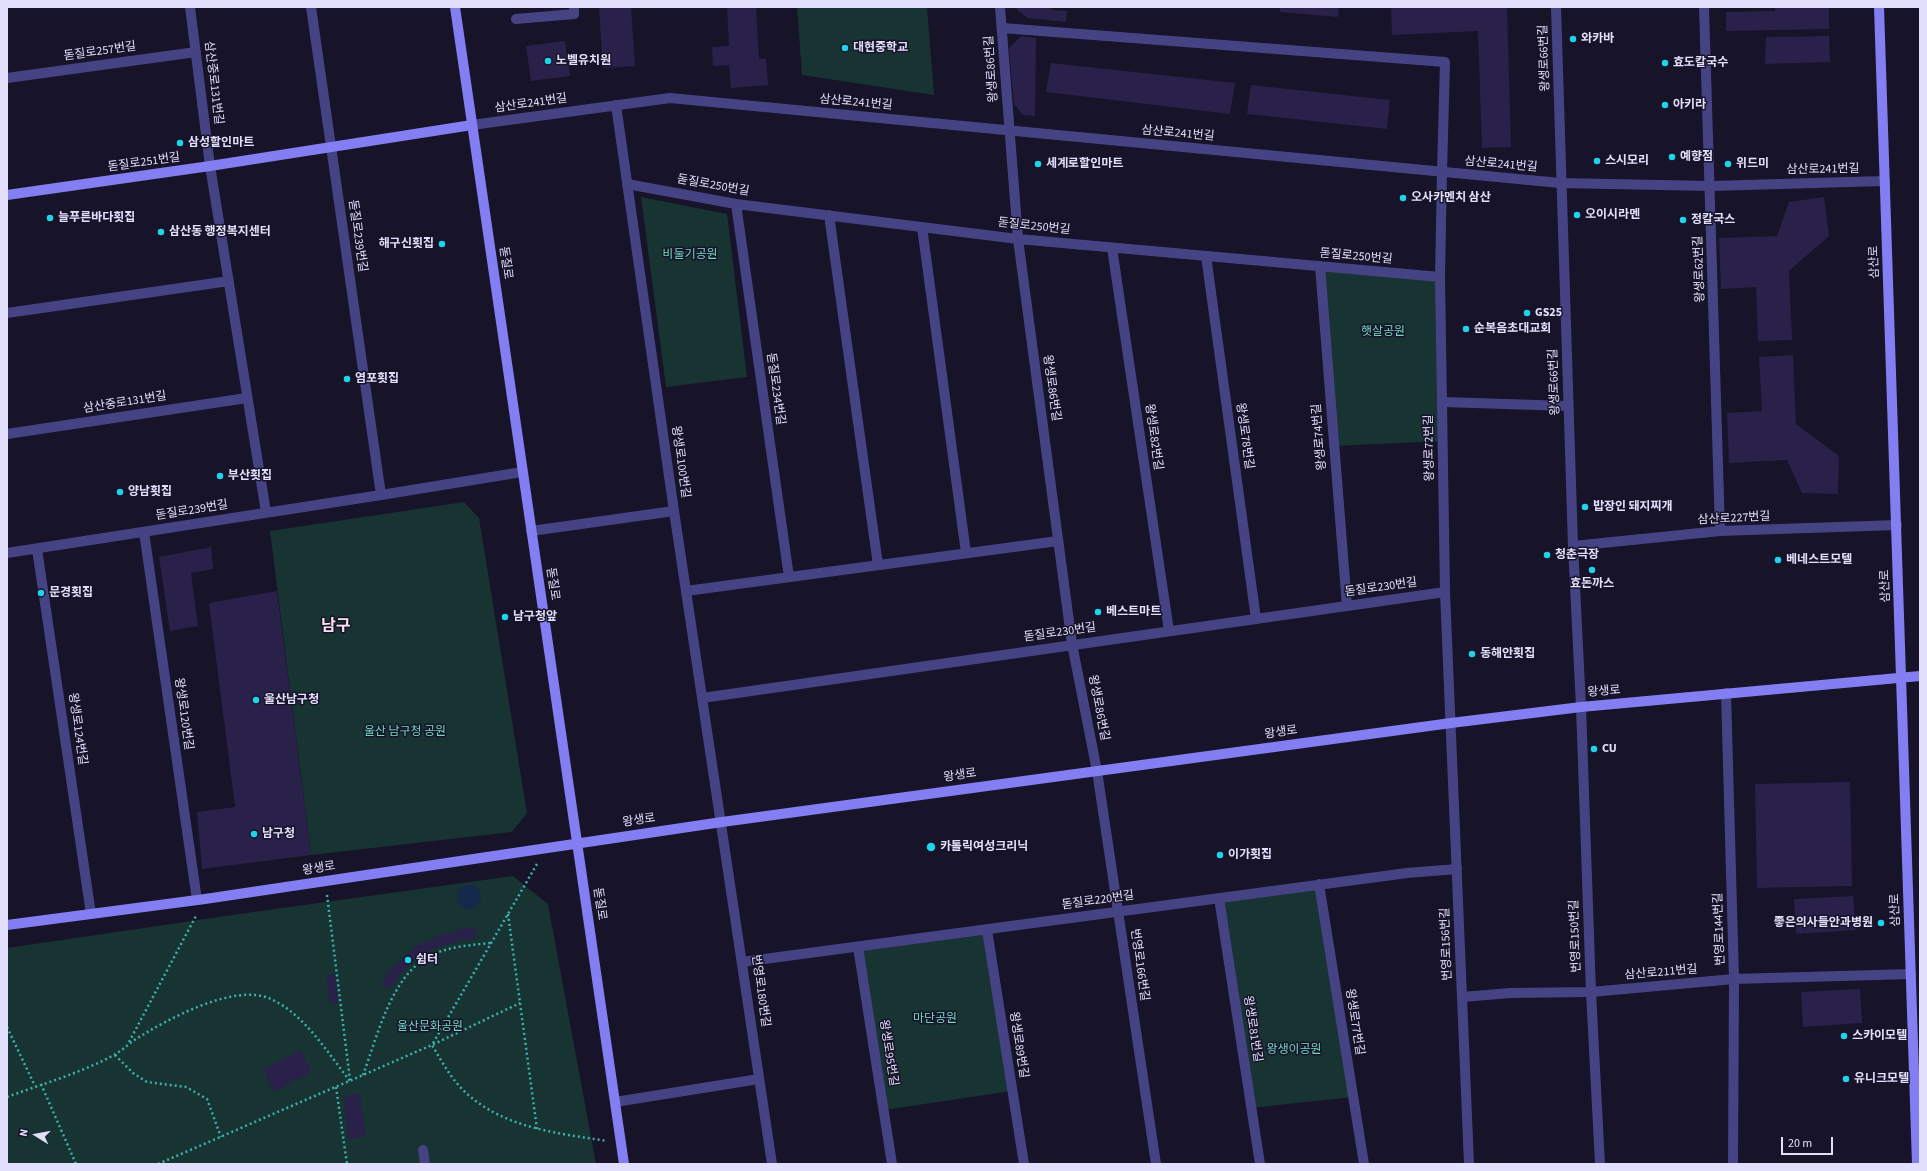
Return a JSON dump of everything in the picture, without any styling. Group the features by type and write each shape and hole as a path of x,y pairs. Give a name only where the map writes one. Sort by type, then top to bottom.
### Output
{"main road":[{"name":"돋질로","path":"455,7 624,1164"},
{"name":"삼산로","path":"1879,7 1917,1164"},
{"name":"돋질로251번길","path":"7,195 210,166 472,125"},
{"name":"왕생로","path":"7,925 201,899 722,822 1451,723 1581,707 1920,676"}],"street":[{"name":"삼산중로131번길","path":"190,7 210,166 266,512"},
{"path":"311,7 331,146"},
{"path":"516,19 574,14 574,7"},
{"name":"왕생로86번길","path":"1000,7 1018,239 1072,644 1097,771"},
{"name":"왕생로66번길","path":"1556,7 1572,546 1581,707"},
{"name":"왕생로62번길","path":"1704,7 1720,531"},
{"name":"왕생로72번길","path":"1002,28 1445,62 1440,277 1445,592 1451,723"},
{"name":"돋질로257번길","path":"7,78 196,52"},
{"name":"삼산로241번길","path":"472,125 670,98 1562,183 1710,186 1885,181"},
{"name":"왕생로100번길","path":"616,105 674,511 722,822"},
{"name":"돋질로239번길","path":"331,146 381,496"},
{"name":"돋질로250번길","path":"627,184 736,204 1018,239 1440,277"},
{"name":"돋질로234번길","path":"736,204 789,577"},
{"path":"829,215 878,565"},
{"path":"922,227 966,553"},
{"name":"왕생로82번길","path":"1112,248 1168,631"},
{"name":"왕생로78번길","path":"1206,256 1256,618"},
{"name":"왕생로74번길","path":"1320,266 1347,606"},
{"path":"7,313 229,281"},
{"name":"삼산중로131번길","path":"7,434 247,398"},
{"path":"1443,402 1568,406"},
{"name":"돋질로239번길","path":"7,553 266,512 381,496 522,472"},
{"path":"531,531 674,511"},
{"name":"삼산로227번길","path":"1572,546 1720,531 1897,525"},
{"name":"왕생로120번길","path":"144,532 201,899"},
{"path":"686,591 1058,541"},
{"name":"왕생로124번길","path":"37,549 91,914"},
{"name":"돋질로230번길","path":"702,698 1072,644 1445,592"},
{"name":"번영로144번길","path":"1726,693 1734,979 1733,1164"},
{"name":"번영로150번길","path":"1581,707 1591,992 1600,1164"},
{"name":"번영로156번길","path":"1451,723 1469,1164"},
{"name":"번영로166번길","path":"1097,771 1156,1164"},
{"name":"번영로180번길","path":"722,822 772,1164"},
{"name":"돋질로220번길","path":"742,962 1319,884 1407,873 1457,869"},
{"name":"왕생로77번길","path":"1319,884 1364,1164"},
{"name":"왕생로81번길","path":"1219,898 1260,1164"},
{"name":"왕생로89번길","path":"987,930 1024,1164"},
{"name":"왕생로95번길","path":"858,947 892,1164"},
{"name":"삼산로211번길","path":"1462,997 1510,993 1591,992 1734,979 1911,974"},
{"path":"615,1102 759,1079"},
{"path":"423,1150 425,1164"}],"path":[{"path":"432,1045 546,848"},
{"path":"325,881 350,1081"},
{"path":"128,1045 201,899"},
{"path":"508,914 537,1129"},
{"path":"363,1075 398,985 409,972 435,953 452,948 491,943"},
{"path":"7,1097 115,1055 163,1022 207,1002 252,994 270,998 290,1011 314,1035 350,1081"},
{"path":"158,1164 432,1045 520,1002"},
{"path":"7,1027 35,1086"},
{"path":"432,1045 446,1068 463,1090 489,1110 516,1123 537,1129 621,1143"},
{"path":"115,1055 147,1082 186,1087 207,1099 221,1137"},
{"path":"41,1084 76,1164"},
{"path":"336,1087 347,1164"}],"green space":[{"path":"797,7 927,7 934,95 802,75"},
{"name":"비둘기공원","path":"641,197 727,214 747,377 666,387"},
{"name":"햇살공원","path":"1320,266 1440,277 1443,441 1334,446"},
{"name":"울산 남구청 공원","path":"464,502 479,518 527,813 512,832 311,855 270,531"},
{"name":"울산문화공원","path":"513,876 548,904 596,1164 7,1164 7,948"},
{"name":"왕생이공원","path":"1319,884 1353,1097 1251,1108 1219,898"},
{"name":"마단공원","path":"987,930 1012,1091 884,1110 858,947"}],"water":[{"path":"469,885 474,886 480,892 480,902 474,908 469,909 464,908 458,902 457,897 458,892 464,886"}],"building":[{"path":"599,7 631,7 635,66 603,68"},
{"path":"727,7 756,7 759,59 766,58 768,85 731,88 729,65 713,66 712,47 729,46"},
{"path":"1017,7 1049,7 1053,10 1067,11 1066,22 1028,18 1017,10"},
{"path":"1280,7 1339,7 1338,17 1280,12"},
{"path":"1391,7 1507,7 1511,147 1482,148 1478,31 1392,35"},
{"path":"1775,7 1829,7 1829,29 1726,31 1726,12 1775,11"},
{"path":"1021,36 1036,38 1035,116 1023,115 1014,104 1009,48"},
{"path":"1829,36 1830,62 1765,64 1766,37"},
{"name":"노벨유치원","path":"565,41 570,76 531,81 526,46"},
{"path":"1051,63 1235,83 1230,114 1046,92"},
{"path":"1251,85 1390,100 1387,129 1247,114"},
{"path":"1824,197 1829,236 1789,271 1792,340 1758,341 1756,287 1721,289 1719,238 1777,236 1789,202"},
{"path":"1793,355 1796,424 1839,456 1838,494 1802,493 1787,460 1729,463 1727,413 1762,411 1759,357"},
{"path":"211,547 213,569 191,573 198,626 170,631 159,557"},
{"name":"울산남구청","path":"277,591 311,855 202,869 197,812 235,807 209,603"},
{"path":"1850,782 1852,886 1757,888 1755,784"},
{"path":"1853,896 1856,930 1796,934 1794,899"},
{"name":"쉼터","path":"466,928 477,929 475,940 461,940 433,949 412,963 402,972 390,989 381,985 390,970 417,945 440,935"},
{"path":"335,974 338,1004 330,1005 326,976"},
{"path":"1860,989 1862,1023 1803,1027 1801,992"},
{"path":"301,1050 311,1072 273,1092 263,1069"},
{"path":"360,1094 366,1136 348,1139 344,1096"}],"place":[{"name":"와카바","path":"1573,39"},
{"name":"대현중학교","path":"845,48"},
{"name":"노벨유치원","path":"548,61"},
{"name":"효도칼국수","path":"1665,63"},
{"name":"아키라","path":"1665,105"},
{"name":"삼성할인마트","path":"180,143"},
{"name":"예향점","path":"1672,157"},
{"name":"스시모리","path":"1597,161"},
{"name":"세계로할인마트","path":"1038,164"},
{"name":"위드미","path":"1728,164"},
{"name":"오사카멘치 삼산","path":"1403,198"},
{"name":"오이시라멘","path":"1577,215"},
{"name":"늘푸른바다횟집","path":"50,218"},
{"name":"정칼국스","path":"1683,220"},
{"name":"삼산동 행정복지센터","path":"161,232"},
{"name":"해구신횟집","path":"442,244"},
{"name":"GS25","path":"1527,313"},
{"name":"순복음초대교회","path":"1466,329"},
{"name":"염포횟집","path":"347,379"},
{"name":"부산횟집","path":"220,476"},
{"name":"양남횟집","path":"120,492"},
{"name":"밥장인 돼지찌개","path":"1585,507"},
{"name":"청춘극장","path":"1547,555"},
{"name":"베네스트모텔","path":"1778,560"},
{"name":"효돈까스","path":"1592,570"},
{"name":"문경횟집","path":"41,593"},
{"name":"베스트마트","path":"1098,612"},
{"name":"남구청앞","path":"505,617"},
{"name":"동해안횟집","path":"1472,654"},
{"name":"울산남구청","path":"256,700"},
{"name":"CU","path":"1594,749"},
{"name":"남구청","path":"254,834"},
{"name":"카톨릭여성크리닉","path":"931,847"},
{"name":"이가횟집","path":"1220,855"},
{"name":"좋은의사들안과병원","path":"1881,923"},
{"name":"쉼터","path":"408,960"},
{"name":"스카이모텔","path":"1844,1036"},
{"name":"유니크모텔","path":"1846,1079"}],"district":[{"name":"남구","path":"336,627"}]}
